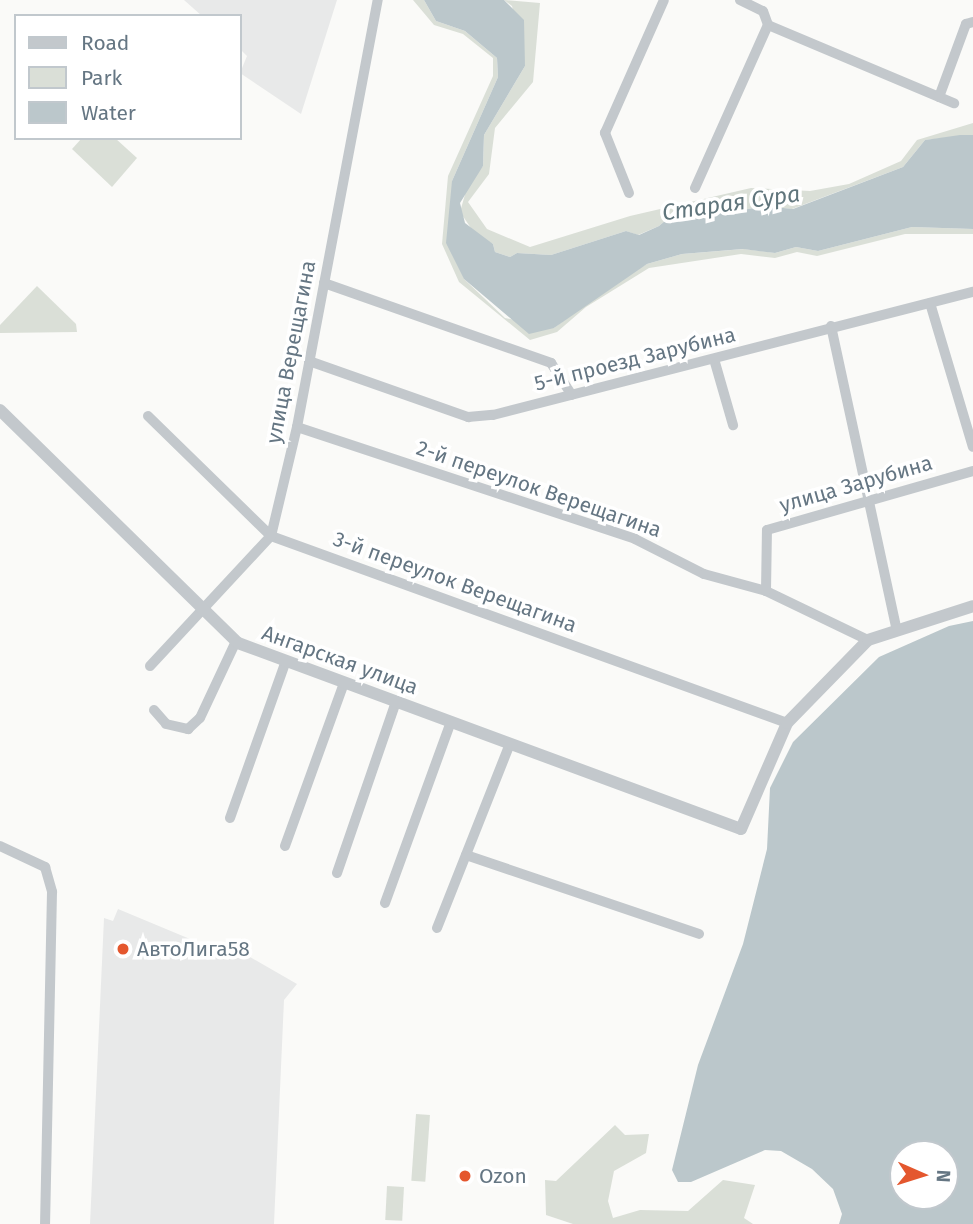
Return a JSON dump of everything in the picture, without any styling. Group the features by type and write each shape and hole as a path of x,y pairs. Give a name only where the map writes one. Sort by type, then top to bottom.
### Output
{"street":[{"name":"улица Верещагина","path":"150,666 207,608 271,536 298,426 378,0"},
{"path":"629,193 605,133 664,0"},
{"path":"695,188 768,26 763,11 740,0"},
{"path":"763,11 769,0"},
{"path":"939,97 970,23"},
{"path":"768,26 954,103"},
{"path":"324,283 551,363 572,395"},
{"name":"5-й проезд Зарубина","path":"309,361 468,417 572,395 831,326 973,292"},
{"path":"930,303 973,447"},
{"path":"831,326 897,631"},
{"path":"714,359 733,425"},
{"name":"Ангарская улица","path":"0,410 207,608 236,641 286,661 741,829 788,723"},
{"name":"3-й переулок Верещагина","path":"148,416 271,536 788,723"},
{"name":"2-й переулок Верещагина","path":"298,426 635,539 704,574 766,591 867,640"},
{"name":"улица Зарубина","path":"766,591 767,530 973,471"},
{"path":"788,723 867,640 973,606"},
{"path":"154,710 166,724 188,729 200,718 236,641"},
{"path":"230,818 286,661"},
{"path":"285,846 344,682"},
{"path":"337,873 396,702"},
{"path":"385,903 451,722"},
{"path":"437,928 510,744"},
{"path":"0,846 45,867 52,892 45,1224"},
{"path":"466,855 699,934"}],"shaded area":[{"path":"184,0 337,0 301,114 242,74 247,56 242,51 242,14 200,14"},
{"path":"118,909 202,944 250,957 297,984 284,1000 274,1224 90,1224 104,918 113,921"}],"green space":[{"path":"413,0 424,0 436,21 465,31 497,58 498,77 452,181 464,279 505,318 554,328 616,281 647,264 682,254 744,249 775,253 796,247 818,251 912,227 973,229 973,234 905,234 817,256 797,252 775,258 741,254 649,268 586,307 557,332 530,340 459,282 442,244 448,176 493,76 493,58 463,34 434,25"},
{"path":"504,0 540,3 533,82 495,128 489,174 468,202 487,229 530,247 630,216 751,188 810,191 849,184 901,161 917,140 973,123 973,135 925,140 903,167 792,209 764,206 732,212 716,205 699,212 673,214 659,226 638,235 626,231 551,255 517,253 510,257 495,252 493,244 475,234 460,212 468,184 483,166 484,135 525,66 512,6"},
{"path":"80,140 117,140 137,158 112,187 72,149"},
{"path":"37,286 76,324 77,332 0,333 0,325"},
{"path":"416,1114 430,1115 425,1182 411,1181"},
{"path":"615,1125 625,1135 649,1134 646,1153 614,1171 608,1201 613,1218 640,1210 688,1211 723,1180 755,1185 744,1218 753,1224 573,1224 546,1215 545,1180 556,1181"},
{"path":"387,1186 404,1187 402,1221 385,1220"}],"water":[{"path":"424,0 504,0 524,20 525,66 484,135 483,166 460,203 465,223 493,244 495,252 510,257 517,253 551,255 626,231 639,235 659,226 673,214 699,212 716,204 732,212 764,206 793,209 903,167 925,140 960,135 973,135 973,229 912,227 818,251 796,247 775,253 743,249 682,254 647,264 554,328 529,334 464,279 446,243 452,181 498,77 497,58 465,31 436,21"},
{"path":"973,621 973,1224 839,1224 842,1214 833,1189 812,1169 781,1151 765,1150 691,1182 678,1182 672,1170 698,1065 743,944 767,849 770,788 793,742 879,657 949,626"}],"place":[{"name":"АвтоЛига58","path":"123,949"},
{"name":"Ozon","path":"465,1176"}],"water label":[{"name":"Старая Сура","path":"731,203"}]}
